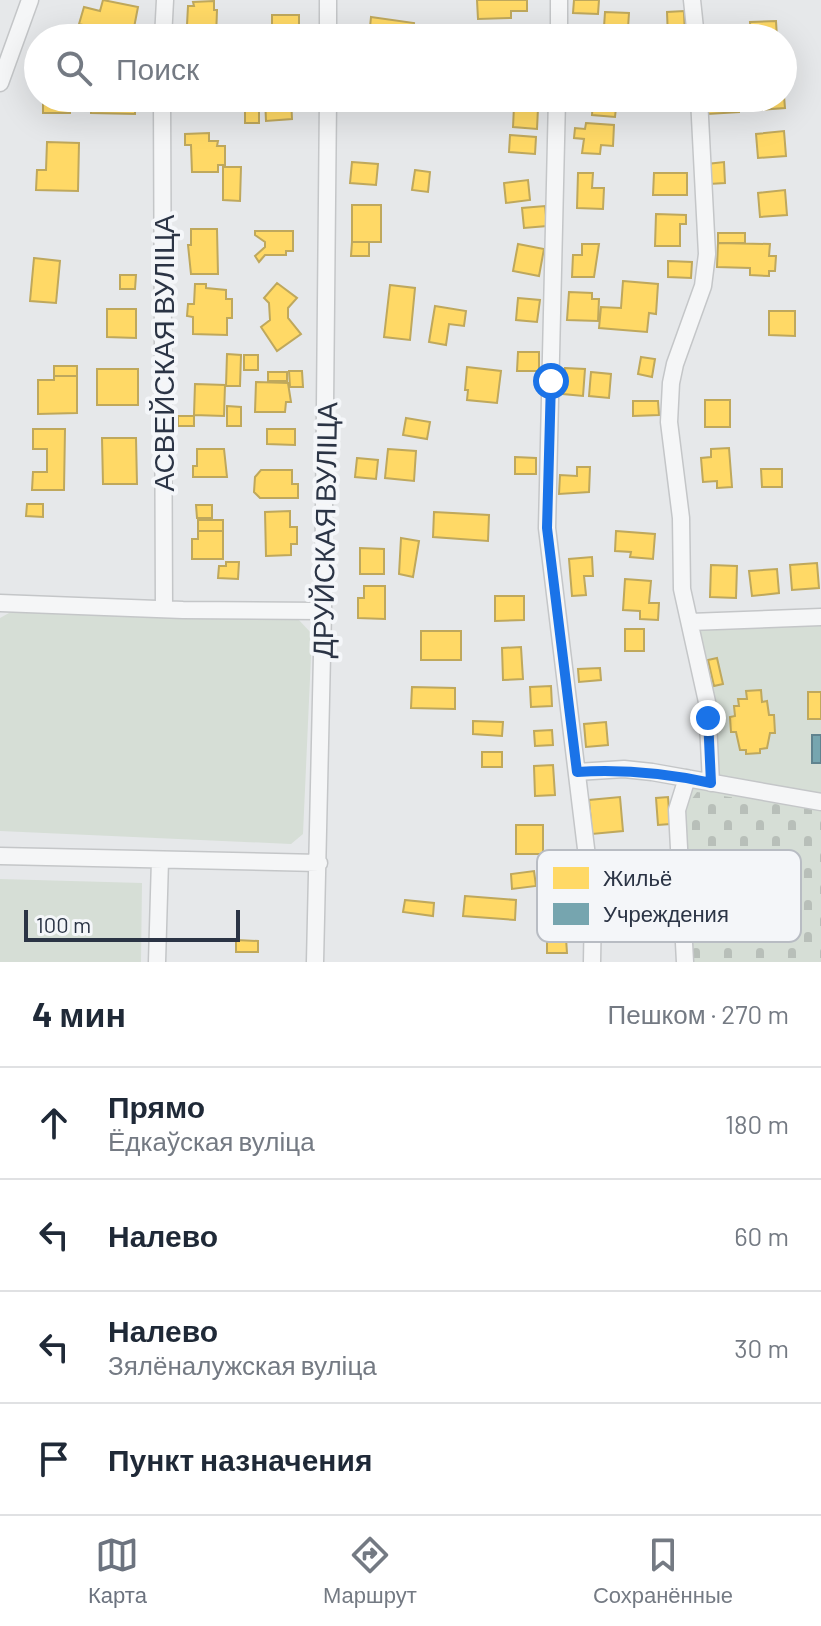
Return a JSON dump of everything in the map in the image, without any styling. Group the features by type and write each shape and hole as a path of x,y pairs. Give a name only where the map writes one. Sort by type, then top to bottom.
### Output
{"street":[{"path":"0,83 30,0"},
{"path":"164,24 165,0"},
{"path":"328,0 328,24"},
{"path":"559,0 559,24"},
{"path":"692,0 695,24"},
{"name":"АСВЕЙСКАЯ ВУЛІЦА","path":"162,112 164,609"},
{"name":"ДРУЙСКАЯ ВУЛІЦА","path":"315,962 323,611 328,112"},
{"path":"557,112 547,528 586,850"},
{"path":"700,112 707,254 703,286 678,356 669,401 669,422 681,518 682,589 707,702 711,783"},
{"path":"0,603 323,611"},
{"path":"690,622 821,617"},
{"path":"577,772 624,769 821,802"},
{"path":"679,850 677,810 687,778"},
{"path":"0,856 319,863"},
{"path":"157,962 160,860"},
{"path":"592,942 592,962"},
{"path":"684,942 685,962"}],"green space":[{"path":"18,608 298,619 312,634 303,834 291,844 0,831 0,618"},
{"path":"821,617 821,962 801,941 801,850 715,850 677,810 687,778 710,783 690,622"},
{"path":"697,792 821,811 821,962 692,962 691,942 801,942 801,850 685,850 683,811"},
{"path":"0,879 142,883 141,962 0,962"}],"building: Жильё":[{"path":"103,0 138,7 135,24 79,24 84,7 100,11"},
{"path":"477,0 527,0 527,11 511,11 511,18 478,19"},
{"path":"574,0 599,0 598,14 573,13"},
{"path":"214,1 216,24 187,24 188,6 194,6 193,2"},
{"path":"684,11 684,24 667,24 667,12"},
{"path":"605,12 629,13 628,24 604,24"},
{"path":"272,15 299,15 299,24 272,24"},
{"path":"371,17 414,23 414,24 370,24"},
{"path":"776,21 776,24 750,24"},
{"path":"135,112 135,114 91,113"},
{"path":"245,112 259,112 259,123 245,123"},
{"path":"266,112 292,112 292,119 266,121"},
{"path":"514,112 538,112 537,129 513,127"},
{"path":"592,112 616,112 615,117 592,115"},
{"path":"586,123 614,125 613,146 601,145 600,154 582,153 584,139 574,138 575,128 585,129"},
{"path":"784,131 786,156 758,158 756,134"},
{"path":"209,133 209,141 218,141 217,146 225,146 225,165 218,165 218,172 192,172 191,145 185,145 185,134"},
{"path":"510,135 536,137 535,154 509,152"},
{"path":"47,142 79,143 78,191 36,190 37,170 46,170"},
{"path":"352,162 378,164 376,185 350,183"},
{"path":"724,162 725,183 709,184 707,164"},
{"path":"223,167 241,167 240,201 223,200"},
{"path":"415,170 430,172 428,192 412,190"},
{"path":"578,173 593,173 592,188 604,188 603,209 577,208"},
{"path":"654,173 687,173 687,195 653,195"},
{"path":"528,180 530,200 506,203 504,183"},
{"path":"785,190 787,215 760,217 758,193"},
{"path":"352,205 381,205 381,242 352,242"},
{"path":"545,206 547,226 524,228 522,208"},
{"path":"656,214 686,215 686,224 680,224 680,246 655,246"},
{"path":"191,229 217,229 218,274 191,274 188,245 191,245"},
{"path":"255,231 293,231 293,251 286,251 286,255 265,255 259,262 255,256 265,247 265,242 255,235"},
{"path":"718,233 745,233 745,243 718,243"},
{"path":"352,242 369,242 369,256 351,256"},
{"path":"718,243 770,244 769,256 776,256 775,271 769,271 769,276 750,275 750,268 717,267"},
{"path":"518,244 544,249 539,276 513,271"},
{"path":"582,244 599,244 594,277 572,277 573,255 582,255"},
{"path":"34,258 60,261 56,303 30,301"},
{"path":"668,261 692,262 691,278 668,277"},
{"path":"120,275 136,275 135,289 120,289"},
{"path":"623,281 658,284 656,314 649,313 647,332 599,328 601,307 621,308"},
{"path":"277,283 297,298 288,308 288,318 301,334 277,351 261,327 270,320 269,303 264,298"},
{"path":"195,284 226,290 226,299 232,299 232,318 227,318 227,335 193,334 193,317 187,316 188,304 194,304"},
{"path":"390,285 415,288 410,340 384,337"},
{"path":"569,292 592,293 592,299 599,299 598,321 567,320"},
{"path":"518,298 540,300 537,322 516,320"},
{"path":"435,306 466,311 464,326 449,324 446,345 429,342"},
{"path":"107,309 136,309 136,338 107,337"},
{"path":"769,311 795,311 795,336 769,335"},
{"path":"518,352 539,352 539,371 517,371"},
{"path":"227,354 241,355 240,386 226,386"},
{"path":"244,355 258,355 258,370 244,370"},
{"path":"641,357 655,359 652,377 638,374"},
{"path":"54,366 77,366 77,376 54,376"},
{"path":"467,367 501,371 497,403 467,400"},
{"path":"565,368 585,369 583,396 563,394"},
{"path":"97,369 138,369 138,405 97,405"},
{"path":"289,371 302,371 303,387 290,387"},
{"path":"268,372 287,372 287,381 268,381"},
{"path":"591,372 611,374 609,398 589,396"},
{"path":"54,376 77,376 77,413 38,414 38,380 54,380"},
{"path":"256,382 288,383 291,402 286,402 285,412 255,412"},
{"path":"195,384 225,385 224,416 194,415"},
{"path":"705,400 730,400 730,427 705,427"},
{"path":"633,401 658,401 659,415 633,416"},
{"path":"227,406 241,407 241,426 227,426"},
{"path":"178,416 194,416 194,426 178,426"},
{"path":"406,418 430,422 427,439 403,435"},
{"path":"33,429 65,429 64,490 32,490 33,472 47,472 47,449 33,449"},
{"path":"267,429 295,429 295,445 267,444"},
{"path":"102,438 136,438 137,484 103,484"},
{"path":"729,448 732,487 717,488 717,481 703,482 701,458 711,457 711,449"},
{"path":"197,449 224,449 227,477 193,477 193,466 197,466"},
{"path":"388,449 416,451 414,481 385,478"},
{"path":"515,457 536,458 536,474 515,474"},
{"path":"357,458 378,460 376,479 355,477"},
{"path":"577,467 590,467 589,492 559,494 560,475 577,476"},
{"path":"761,469 782,469 782,487 762,487"},
{"path":"261,470 292,470 292,484 298,484 298,498 260,498 254,492 255,477"},
{"path":"27,504 43,504 43,517 26,516"},
{"path":"196,505 212,505 212,518 197,518"},
{"path":"290,511 290,527 297,527 297,544 291,544 291,555 266,556 265,512"},
{"path":"434,512 489,515 488,541 433,537"},
{"path":"198,520 223,520 223,531 198,531"},
{"path":"198,531 223,531 223,559 192,559 192,539 198,539"},
{"path":"616,531 655,534 653,559 630,557 631,552 615,551"},
{"path":"401,538 419,541 413,577 399,574"},
{"path":"360,548 384,549 384,574 360,574"},
{"path":"592,557 593,576 584,576 586,595 572,596 569,559"},
{"path":"226,562 239,562 238,579 218,578 219,566 226,566"},
{"path":"817,563 819,588 792,590 790,565"},
{"path":"711,565 737,566 736,598 710,597"},
{"path":"777,569 779,593 752,596 749,571"},
{"path":"625,579 651,581 649,603 659,603 658,620 640,619 640,611 623,610"},
{"path":"364,586 385,586 385,619 358,618 358,598 364,598"},
{"path":"495,596 524,596 524,620 495,621"},
{"path":"625,629 644,629 644,651 625,651"},
{"path":"421,631 461,631 461,660 421,660"},
{"path":"521,647 523,679 503,680 502,648"},
{"path":"717,658 723,684 714,686 708,660"},
{"path":"600,668 601,680 579,682 578,669"},
{"path":"551,686 552,706 531,707 530,687"},
{"path":"412,687 455,688 455,709 411,708"},
{"path":"761,690 762,702 767,701 769,715 774,715 775,733 770,733 767,748 760,749 760,753 746,754 746,750 740,750 736,732 731,732 730,717 735,716 734,706 739,706 738,699 747,699 746,691"},
{"path":"808,692 821,692 821,719 808,719"},
{"path":"473,721 503,722 502,736 473,734"},
{"path":"606,722 608,745 586,747 584,724"},
{"path":"552,730 553,745 535,746 534,731"},
{"path":"482,752 502,752 502,767 482,767"},
{"path":"553,765 555,795 535,796 534,766"},
{"path":"620,797 623,831 592,834 589,800"},
{"path":"668,797 670,824 658,825 656,798"},
{"path":"516,825 543,825 543,850 537,850 537,854 516,854"},
{"path":"534,871 536,886 512,889 511,874"},
{"path":"465,896 516,900 515,920 463,916"},
{"path":"405,900 434,903 433,916 403,912"},
{"path":"236,940 258,941 258,952 236,952"},
{"path":"547,942 566,942 567,953 547,953"}],"building: Учреждения":[{"path":"812,735 821,735 821,763 812,763"}],"route":[{"path":"551,381 547,528 577,772 624,769 711,783 708,718"}]}
